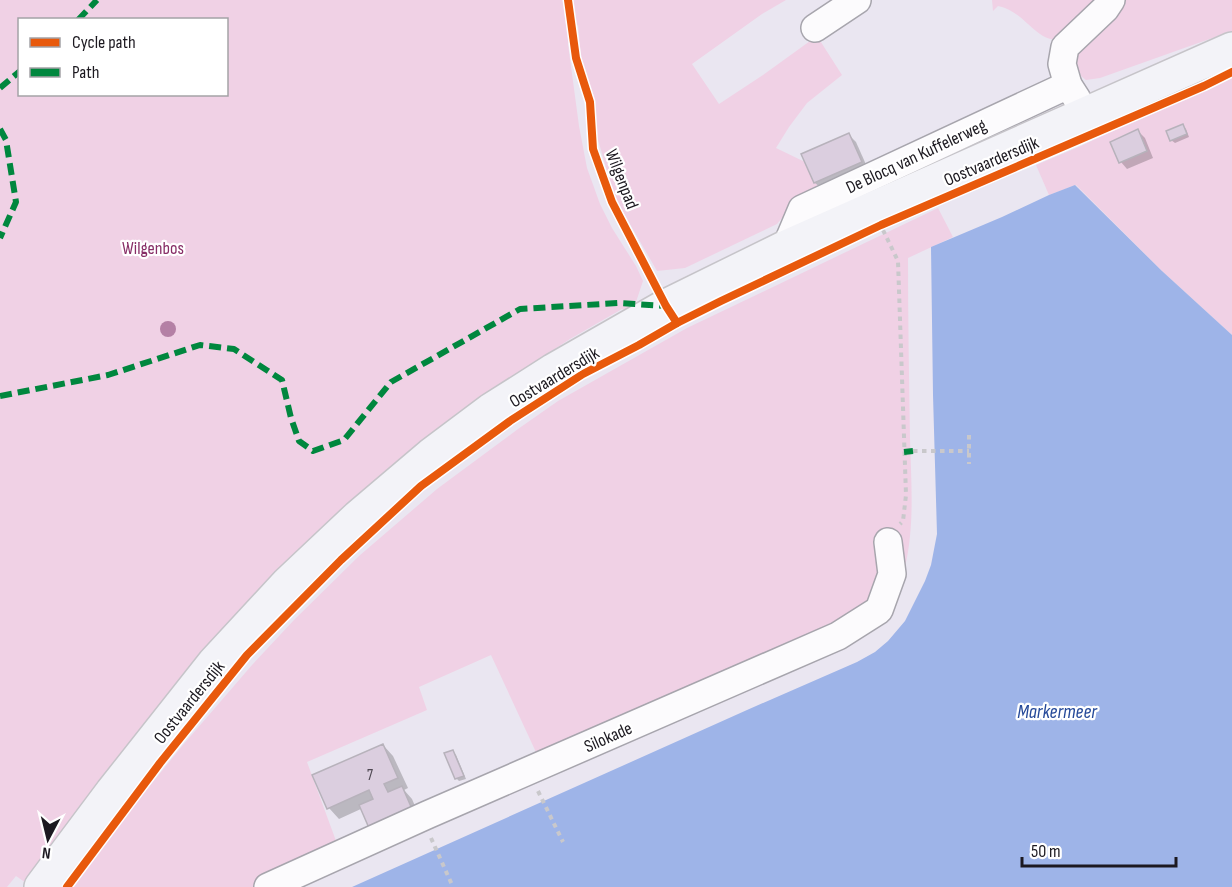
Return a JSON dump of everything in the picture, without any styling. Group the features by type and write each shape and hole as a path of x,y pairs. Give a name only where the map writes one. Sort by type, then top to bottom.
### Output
{"main road":[{"name":"Oostvaardersdijk","path":"41,887 112,792 214,663 288,583 358,517 431,454 491,410 554,370 666,306 786,247 1232,50"}],"street":[{"path":"815,28 857,0"},
{"path":"1087,115 1068,85 1062,64 1065,48 1105,9 1111,0"},
{"name":"De Blocq van Kuffelerweg","path":"786,247 802,209 1068,85"},
{"name":"Silokade","path":"268,887 427,815 838,636 879,610 892,574 888,542"}],"path":[{"path":"870,230 891,220"},
{"path":"881,225 898,261 906,495 903,521 888,542"},
{"path":"969,435 969,464"},
{"path":"913,451 969,451"},
{"path":"536,786 563,842"},
{"path":"430,835 453,887"}],"green space":[{"name":"Wilgenbos","path":"0,0 786,0 762,14 692,64 719,104 817,36 842,75 807,103 776,148 805,162 821,193 791,207 777,224 685,268 657,271 619,205 612,188 596,133 593,99 581,58 578,24 568,44 587,168 600,204 643,281 636,302 626,310 622,309 570,339 457,413 412,456 29,885 16,876 7,887 0,887"},
{"path":"992,0 1100,0 1062,41 1043,36 1005,8 998,6 993,11"},
{"path":"1121,0 1232,0 1232,31 1100,78 1086,80 1081,76 1076,62 1078,47"},
{"path":"1232,73 1232,335 1162,271 1076,185 1049,195 1036,165 1081,146"},
{"path":"938,208 953,237 908,258 912,502 905,567 882,571 884,584 846,627 541,763 491,655 419,687 427,710 307,762 339,849 254,887 73,887 135,804 252,665 359,556 437,489 558,401 687,328"}],"water":[{"name":"Markermeer","path":"1075,185 1162,271 1232,335 1232,887 352,887 857,662 875,652 888,641 905,621 925,581 931,565 937,534 931,247"}],"building":[{"path":"1183,124 1187,134 1170,141 1166,131"},
{"path":"1138,129 1147,151 1119,163 1110,142"},
{"path":"849,133 862,162 814,183 801,154"},
{"path":"383,744 398,778 384,784 388,792 402,786 412,809 369,828 359,805 373,799 369,790 327,809 312,775"},
{"path":"453,750 464,776 455,779 444,753"}],"marked path":[{"path":"80,18 97,0"},
{"path":"0,88 18,73"},
{"path":"0,129 6,140 16,202 0,238"},
{"path":"0,396 108,375 200,345 234,349 282,380 299,441 313,451 344,440 391,382 520,309 618,303 666,306"},
{"path":"904,452 913,451"}],"cycle path":[{"name":"Wilgenpad","path":"568,0 576,58 590,102 593,149 612,202 677,323"},
{"path":"67,887 160,763 247,655 341,560 421,486 510,421 583,374 721,301 881,225 1232,72"}]}
